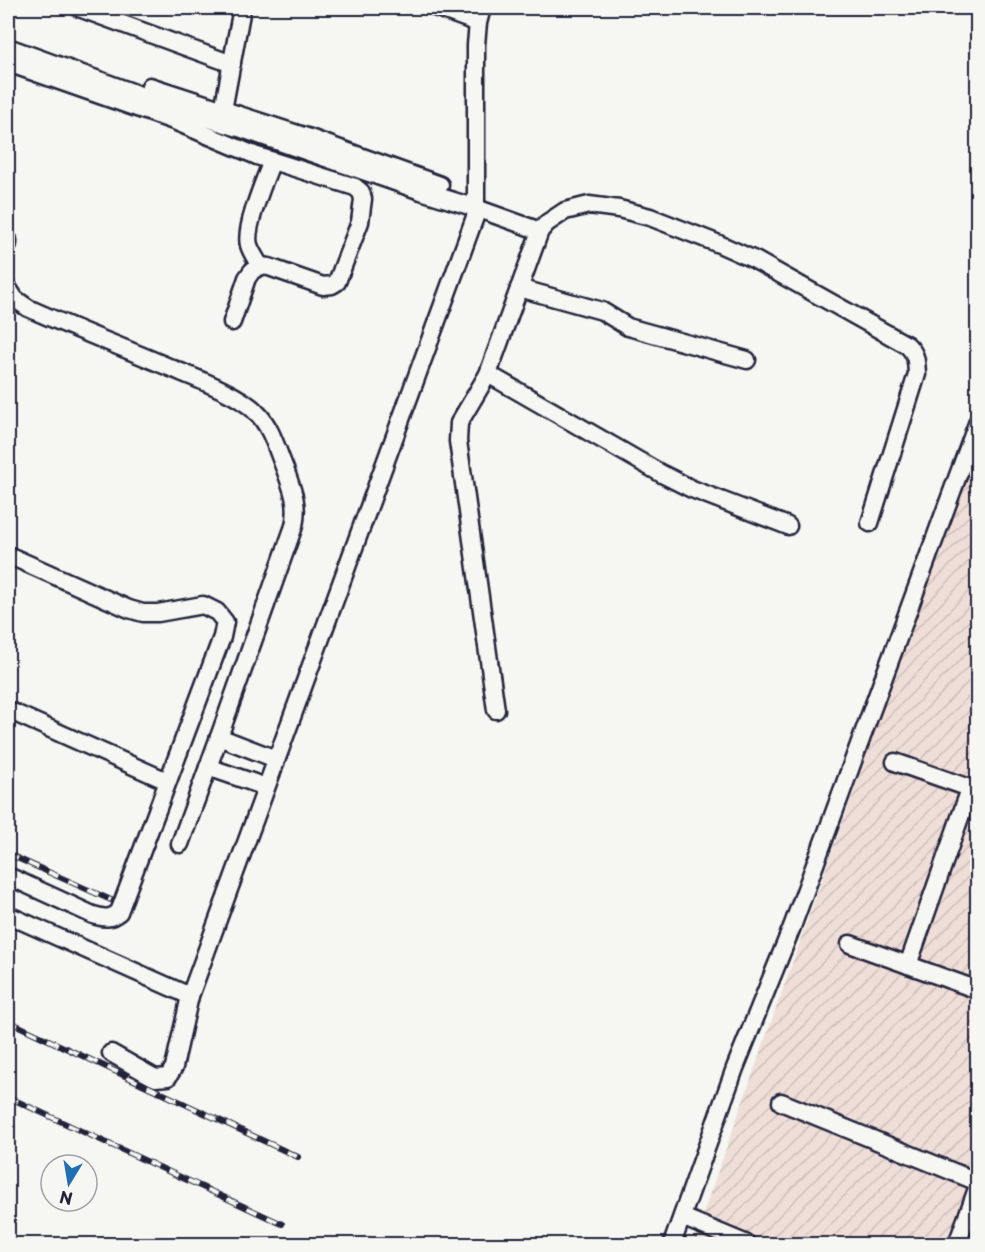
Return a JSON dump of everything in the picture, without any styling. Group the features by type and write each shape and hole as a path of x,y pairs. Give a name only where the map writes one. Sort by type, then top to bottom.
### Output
{"lane":[{"path":"223,116 242,8"},
{"path":"111,1053 155,1078 168,1077 174,1067 190,996 475,217 475,71 480,15 437,8"},
{"path":"88,9 232,64"},
{"path":"8,35 223,116"},
{"path":"8,47 223,116 308,137 434,183 540,231"},
{"path":"8,63 174,121 258,156 361,192 363,199 360,222 337,282 323,286 260,266 252,271 248,278 231,322"},
{"path":"260,266 248,243 248,233 272,161"},
{"path":"496,710 458,441 459,423 488,374 540,231 547,223 565,211 589,206 619,209 650,217 719,244 755,260 907,345 914,352 916,374 870,524"},
{"path":"8,288 15,299 28,308 200,380 244,402 266,425 291,485 297,513 294,526 180,844"},
{"path":"519,288 602,311 628,327 747,360"},
{"path":"488,374 692,489 788,526"},
{"path":"672,1245 735,1068 792,927 978,421"},
{"path":"8,555 129,609 158,614 203,605 218,612 225,622 222,637 118,912 113,917 104,918 93,915 8,876"},
{"path":"8,710 167,781"},
{"path":"219,737 276,759"},
{"path":"895,762 974,790 908,965"},
{"path":"208,767 266,787"},
{"path":"8,915 190,996"},
{"path":"850,944 978,990"},
{"path":"781,1102 978,1184 957,1245"},
{"path":"682,1217 747,1245"}],"shaded area":[{"path":"977,445 977,1244 692,1244"}],"railway":[{"path":"8,854 111,900"},
{"path":"8,1021 298,1157"},
{"path":"8,1097 282,1224"}]}
